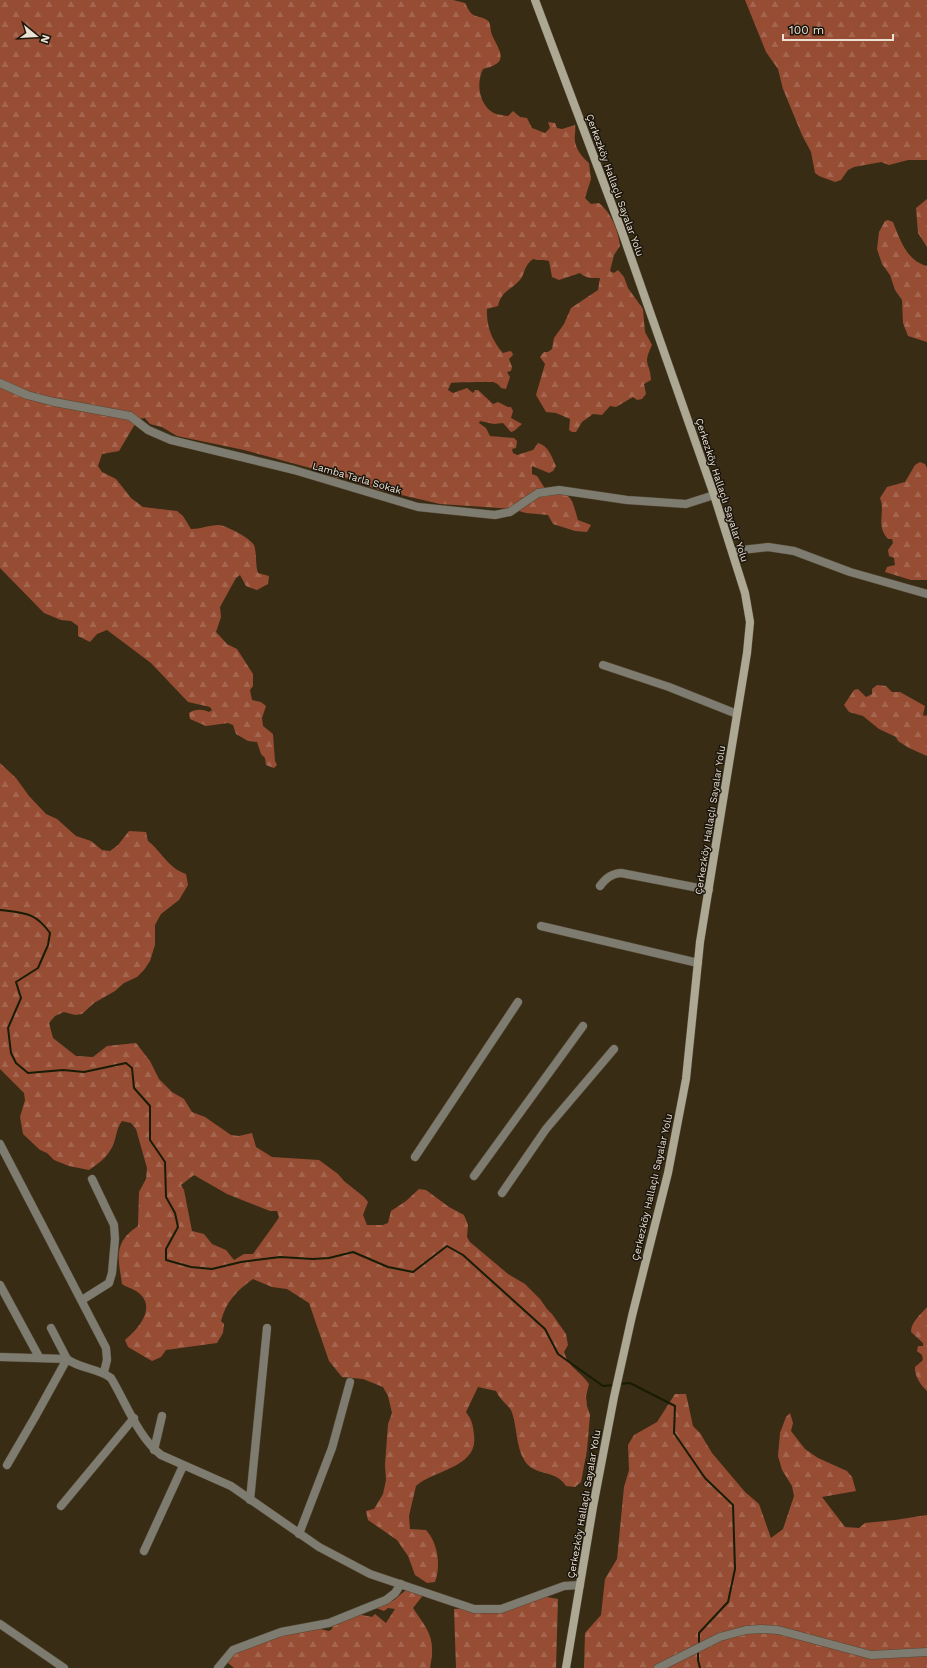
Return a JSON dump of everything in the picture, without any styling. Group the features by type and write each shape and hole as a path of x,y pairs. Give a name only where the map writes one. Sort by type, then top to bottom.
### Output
{"main road":[{"name":"Çerkezköy Hallaçlı Sayalar Yolu","path":"535,0 621,229 714,495 733,551 745,593 750,622 747,653 698,963 686,1078 669,1165 614,1397 593,1507 566,1668"}],"street":[{"name":"Lamba Tarla Sokak","path":"0,383 27,395 54,402 130,416 148,430 171,440 294,470 418,507 495,515 510,512 538,493 559,490 627,500 686,504 714,495"},
{"path":"733,551 768,547 794,551 850,572 927,594"},
{"path":"603,665 669,687 737,714"},
{"path":"600,886 604,880 613,874 621,873 709,890"},
{"path":"541,926 698,963"},
{"path":"415,1156 518,1002"},
{"path":"474,1176 583,1026"},
{"path":"502,1193 546,1129 614,1050"},
{"path":"0,1144 106,1348 107,1360 104,1372"},
{"path":"82,1300 109,1283 112,1273 115,1240 114,1225 92,1179"},
{"path":"0,1285 39,1357"},
{"path":"51,1328 67,1359 72,1363 104,1372 111,1378 154,1450 183,1466 231,1486 319,1547 370,1574 474,1609 501,1609 527,1601 564,1586 580,1585"},
{"path":"250,1500 267,1328"},
{"path":"0,1356 67,1359"},
{"path":"6,1465 67,1359"},
{"path":"299,1534 332,1448 350,1382"},
{"path":"154,1450 162,1416"},
{"path":"62,1506 134,1418"},
{"path":"144,1551 183,1466"},
{"path":"218,1668 233,1650 281,1632 329,1624 386,1600 395,1593 401,1584"},
{"path":"0,1624 64,1668"},
{"path":"658,1668 720,1637 746,1630 761,1629 778,1630 871,1655 927,1652"}],"green space":[{"path":"0,0 453,0 465,3 472,14 489,22 491,33 501,56 497,64 483,69 481,74 479,86 484,103 492,112 498,114 508,116 513,111 520,117 527,118 532,128 545,133 550,128 548,122 555,123 557,128 562,129 575,125 575,139 578,151 589,163 591,179 585,198 591,204 599,203 604,207 616,228 620,246 614,255 610,271 614,273 618,270 624,277 628,288 643,309 645,332 652,345 647,357 651,380 644,384 646,394 642,399 637,400 633,397 616,407 610,406 602,415 593,414 582,422 576,432 569,430 570,419 556,413 546,412 536,395 545,364 540,357 544,352 548,352 552,349 554,338 564,324 571,308 598,290 600,278 587,277 580,273 559,280 552,277 549,261 533,259 526,267 520,280 504,293 498,306 487,309 490,332 496,343 503,353 510,351 513,355 509,359 512,367 511,371 507,372 510,377 506,389 501,388 498,384 493,382 465,382 451,383 448,390 453,393 467,388 473,393 475,390 478,390 493,404 498,402 511,407 513,411 511,418 522,424 514,431 511,432 503,423 494,424 480,421 479,423 486,428 490,436 514,438 517,441 516,448 512,449 513,453 517,455 533,450 538,443 545,446 556,466 553,471 549,473 532,466 532,474 537,476 546,490 566,495 570,498 574,505 578,520 591,525 587,532 575,531 553,524 548,515 526,513 512,509 440,504 376,489 343,477 336,478 314,469 244,450 177,436 162,427 150,424 145,418 138,419 119,451 102,454 98,466 102,472 116,479 131,498 143,507 177,511 183,516 191,529 215,525 223,526 243,536 254,545 258,573 269,576 268,584 257,590 246,586 240,575 236,578 220,607 221,617 216,632 227,644 237,649 253,674 253,686 250,690 252,700 261,702 266,706 262,718 263,726 273,734 275,761 277,765 274,768 266,765 265,758 261,754 257,742 248,741 236,734 233,725 228,723 206,726 190,719 189,713 191,712 204,710 209,712 212,710 210,707 188,702 151,663 107,630 97,634 90,642 78,636 78,626 71,621 61,620 44,613 0,568"},
{"path":"745,0 927,0 927,160 908,160 889,165 881,162 854,167 848,170 841,180 835,182 815,173 811,152 802,135 783,89 778,69 766,52"},
{"path":"927,199 927,247 918,233 916,208"},
{"path":"888,220 893,222 909,255 914,260 927,266 927,342 908,336 903,323 902,300 895,290 890,275 882,264 877,249 879,232 885,221"},
{"path":"920,462 925,464 927,468 927,580 911,580 885,572 887,567 895,565 894,558 889,556 888,550 893,543 892,539 888,539 882,529 882,503 880,498 887,487 905,482 915,465"},
{"path":"877,685 886,686 892,692 900,692 925,706 923,715 926,716 927,714 927,756 909,748 898,741 896,737 879,729 863,716 849,712 844,705 854,690 858,689 866,697 872,694 872,689"},
{"path":"0,763 16,778 29,796 46,814 57,819 76,836 91,841 102,850 110,851 118,845 129,831 146,832 148,841 170,864 186,874 188,885 179,900 161,914 155,925 155,945 150,961 144,970 137,977 124,983 115,991 94,1003 82,1014 75,1015 64,1012 55,1016 49,1023 53,1038 76,1056 93,1057 107,1046 136,1043 150,1061 159,1079 172,1092 184,1099 192,1112 205,1117 231,1135 239,1136 252,1133 256,1147 272,1157 319,1160 338,1174 368,1202 363,1215 367,1225 383,1225 388,1223 391,1211 406,1201 419,1189 426,1190 449,1207 464,1215 468,1225 467,1237 470,1242 508,1274 525,1284 552,1314 566,1334 568,1345 564,1352 566,1357 571,1365 589,1384 586,1396 590,1415 587,1450 581,1482 575,1487 566,1486 562,1481 552,1475 531,1468 520,1452 511,1410 496,1391 478,1387 466,1412 472,1423 474,1435 474,1446 469,1455 453,1467 416,1486 409,1516 410,1529 426,1530 430,1535 436,1548 438,1569 435,1582 427,1583 415,1575 408,1556 397,1540 368,1520 366,1511 374,1509 383,1494 386,1480 385,1465 388,1424 392,1413 388,1396 383,1387 363,1379 342,1377 329,1361 309,1303 287,1289 272,1287 253,1279 232,1297 223,1314 221,1321 224,1324 223,1333 217,1343 166,1350 161,1357 152,1361 128,1347 125,1340 141,1323 146,1309 146,1303 142,1297 136,1291 122,1284 119,1266 119,1251 124,1238 138,1226 139,1192 146,1179 147,1168 136,1129 131,1123 122,1121 109,1153 89,1170 69,1166 54,1160 47,1153 40,1150 23,1134 20,1117 25,1100 24,1093 0,1069","holes":["194,1175 227,1194 270,1211 277,1211 279,1217 253,1254 244,1254 234,1260 226,1250 212,1244 204,1234 192,1231 184,1190 181,1185"]},
{"path":"927,1307 927,1391 918,1380 915,1370 915,1367 923,1360 922,1355 917,1351 918,1346 923,1346 923,1343 911,1332 911,1328 919,1315"},
{"path":"675,1394 686,1394 693,1426 700,1433 712,1453 745,1492 759,1504 771,1538 783,1529 794,1496 792,1486 782,1470 778,1456 780,1433 786,1417 790,1413 793,1423 791,1431 805,1449 818,1458 847,1471 852,1477 856,1491 822,1497 845,1527 859,1528 865,1523 927,1515 927,1668 584,1668 585,1633 601,1615 605,1579 617,1559 624,1487 629,1470 628,1445 634,1435 657,1422"},
{"path":"406,1590 424,1594 413,1608 430,1636 432,1658 430,1668 234,1668 228,1663 237,1650 281,1633 316,1628 329,1631 332,1629 333,1624 357,1614 372,1617 375,1614 386,1623 395,1609 388,1608 384,1611 376,1608 394,1600"},
{"path":"541,1596 558,1599 556,1668 456,1668 454,1609 511,1607"}],"waterway":[{"path":"0,910 22,913 34,917 45,926 50,933 48,945 38,968 16,982 21,998 8,1028 11,1053 16,1063 28,1073 63,1070 84,1072 126,1063 132,1068 134,1088 150,1106 150,1140 165,1162 166,1197 175,1213 178,1227 166,1249 166,1260 191,1267 212,1269 241,1262 280,1257 313,1259 329,1258 353,1252 388,1267 413,1272 447,1246 463,1255 545,1329 558,1354 603,1386 615,1385"},
{"path":"619,1384 630,1383 675,1406 674,1433 705,1478 733,1505 735,1569 728,1602 699,1633 699,1645"},
{"path":"698,1652 700,1668"}]}
